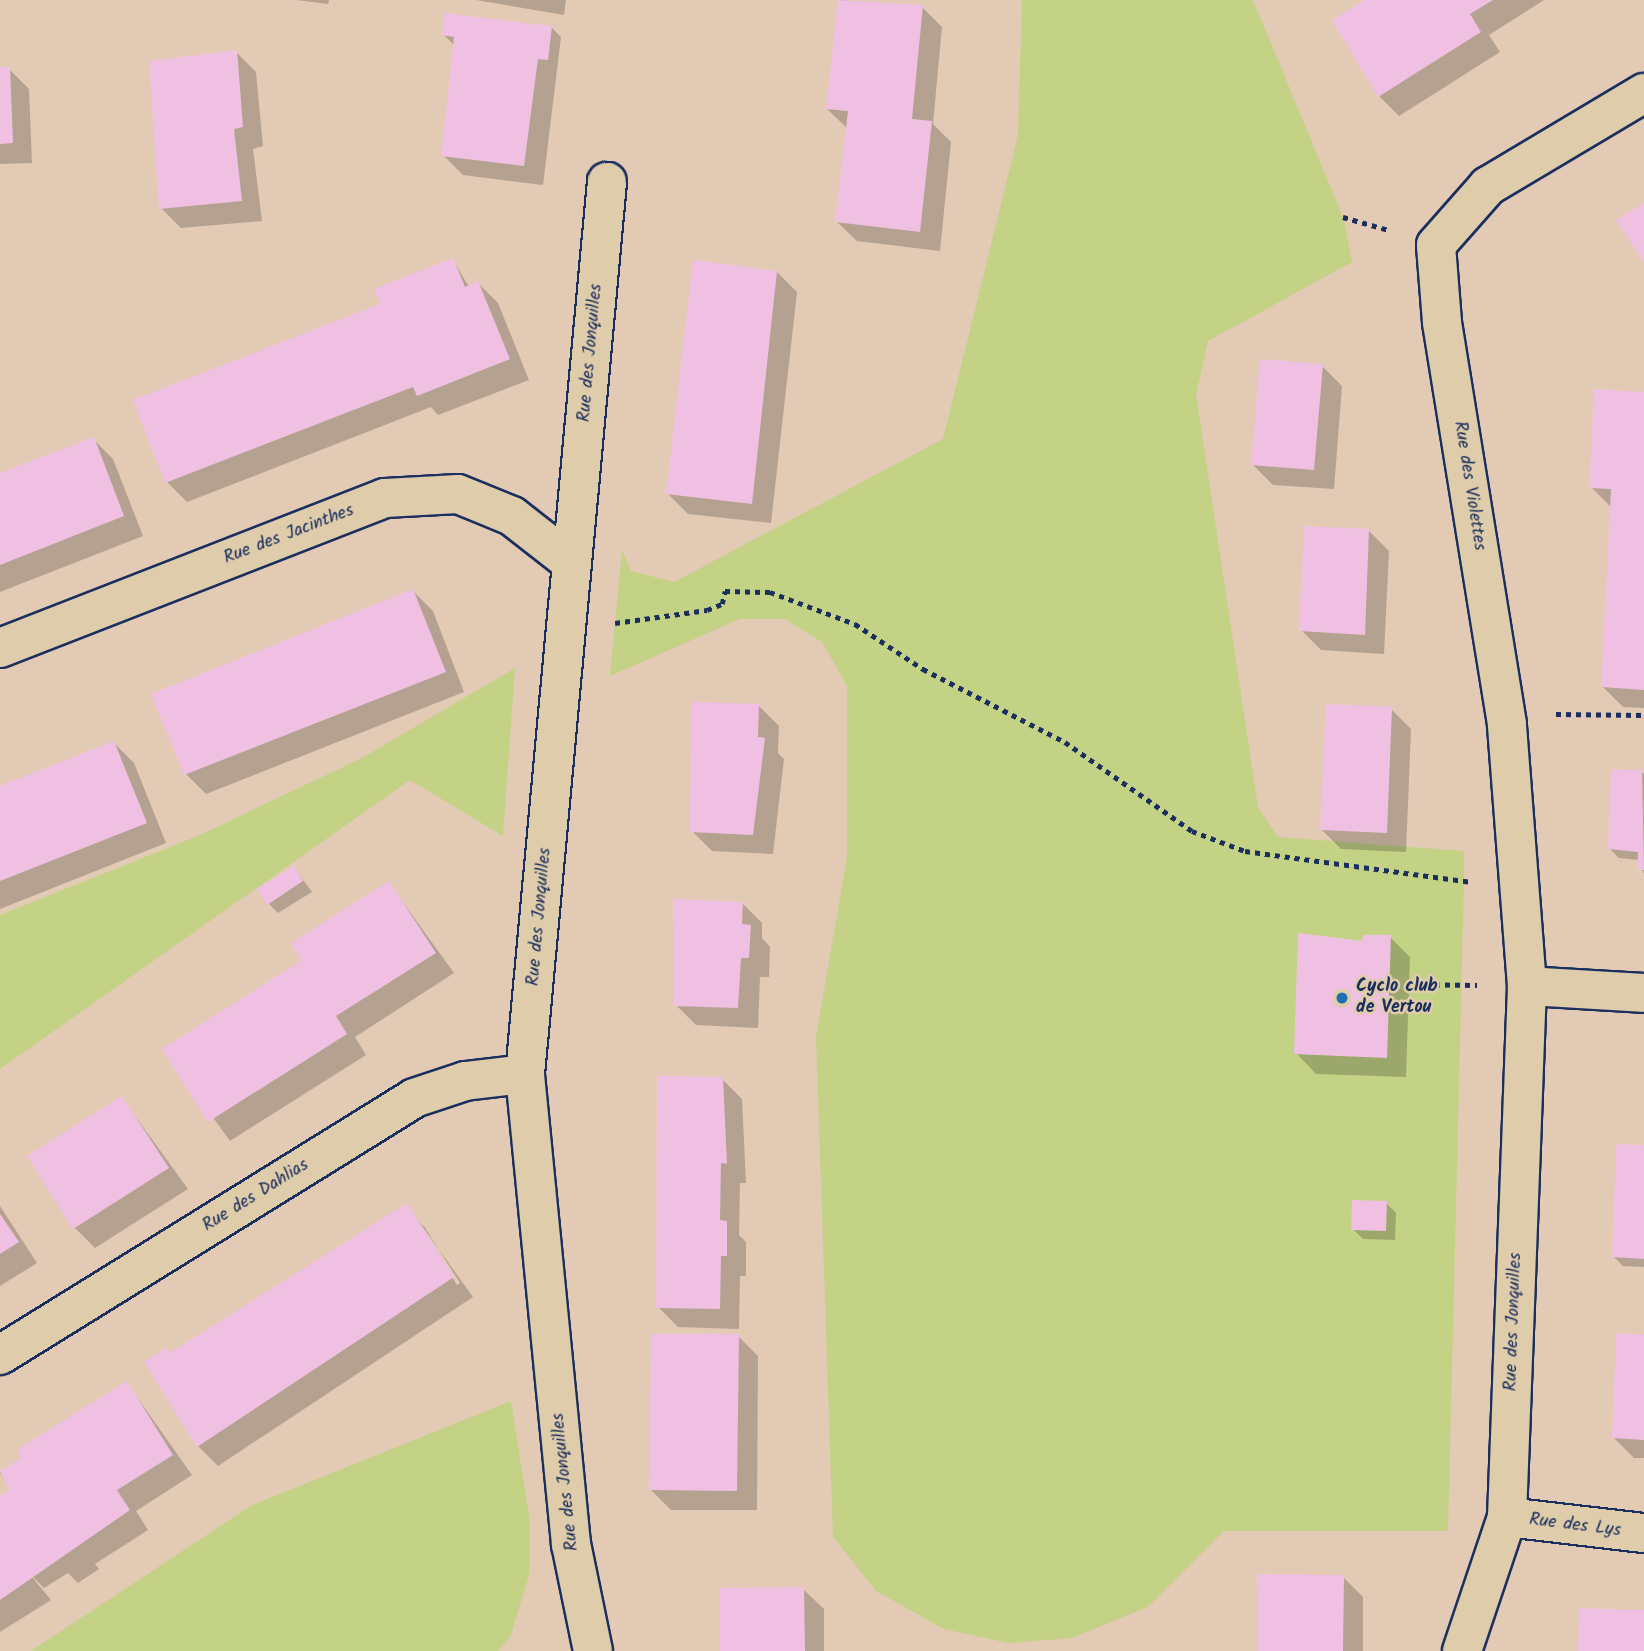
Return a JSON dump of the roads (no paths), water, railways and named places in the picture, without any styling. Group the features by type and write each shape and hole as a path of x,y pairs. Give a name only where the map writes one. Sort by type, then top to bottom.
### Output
{"street":[{"name":"Rue des Violettes","path":"1527,986 1523,875 1507,724 1442,322 1437,245 1488,186 1644,93"},
{"name":"Rue des Jonquilles","path":"590,1650 571,1544 525,1074 607,182"},
{"name":"Rue des Jacinthes","path":"0,648 385,498 458,494 512,516 572,563"},
{"name":"Rue des Jonquilles","path":"1462,1651 1507,1517 1527,986"},
{"path":"1527,986 1644,993"},
{"name":"Rue des Dahlias","path":"0,1355 414,1098 465,1082 525,1074"},
{"name":"Rue des Lys","path":"1507,1517 1644,1533"}],"place":[{"name":"Cyclo club de Vertou","path":"1342,998"}]}
